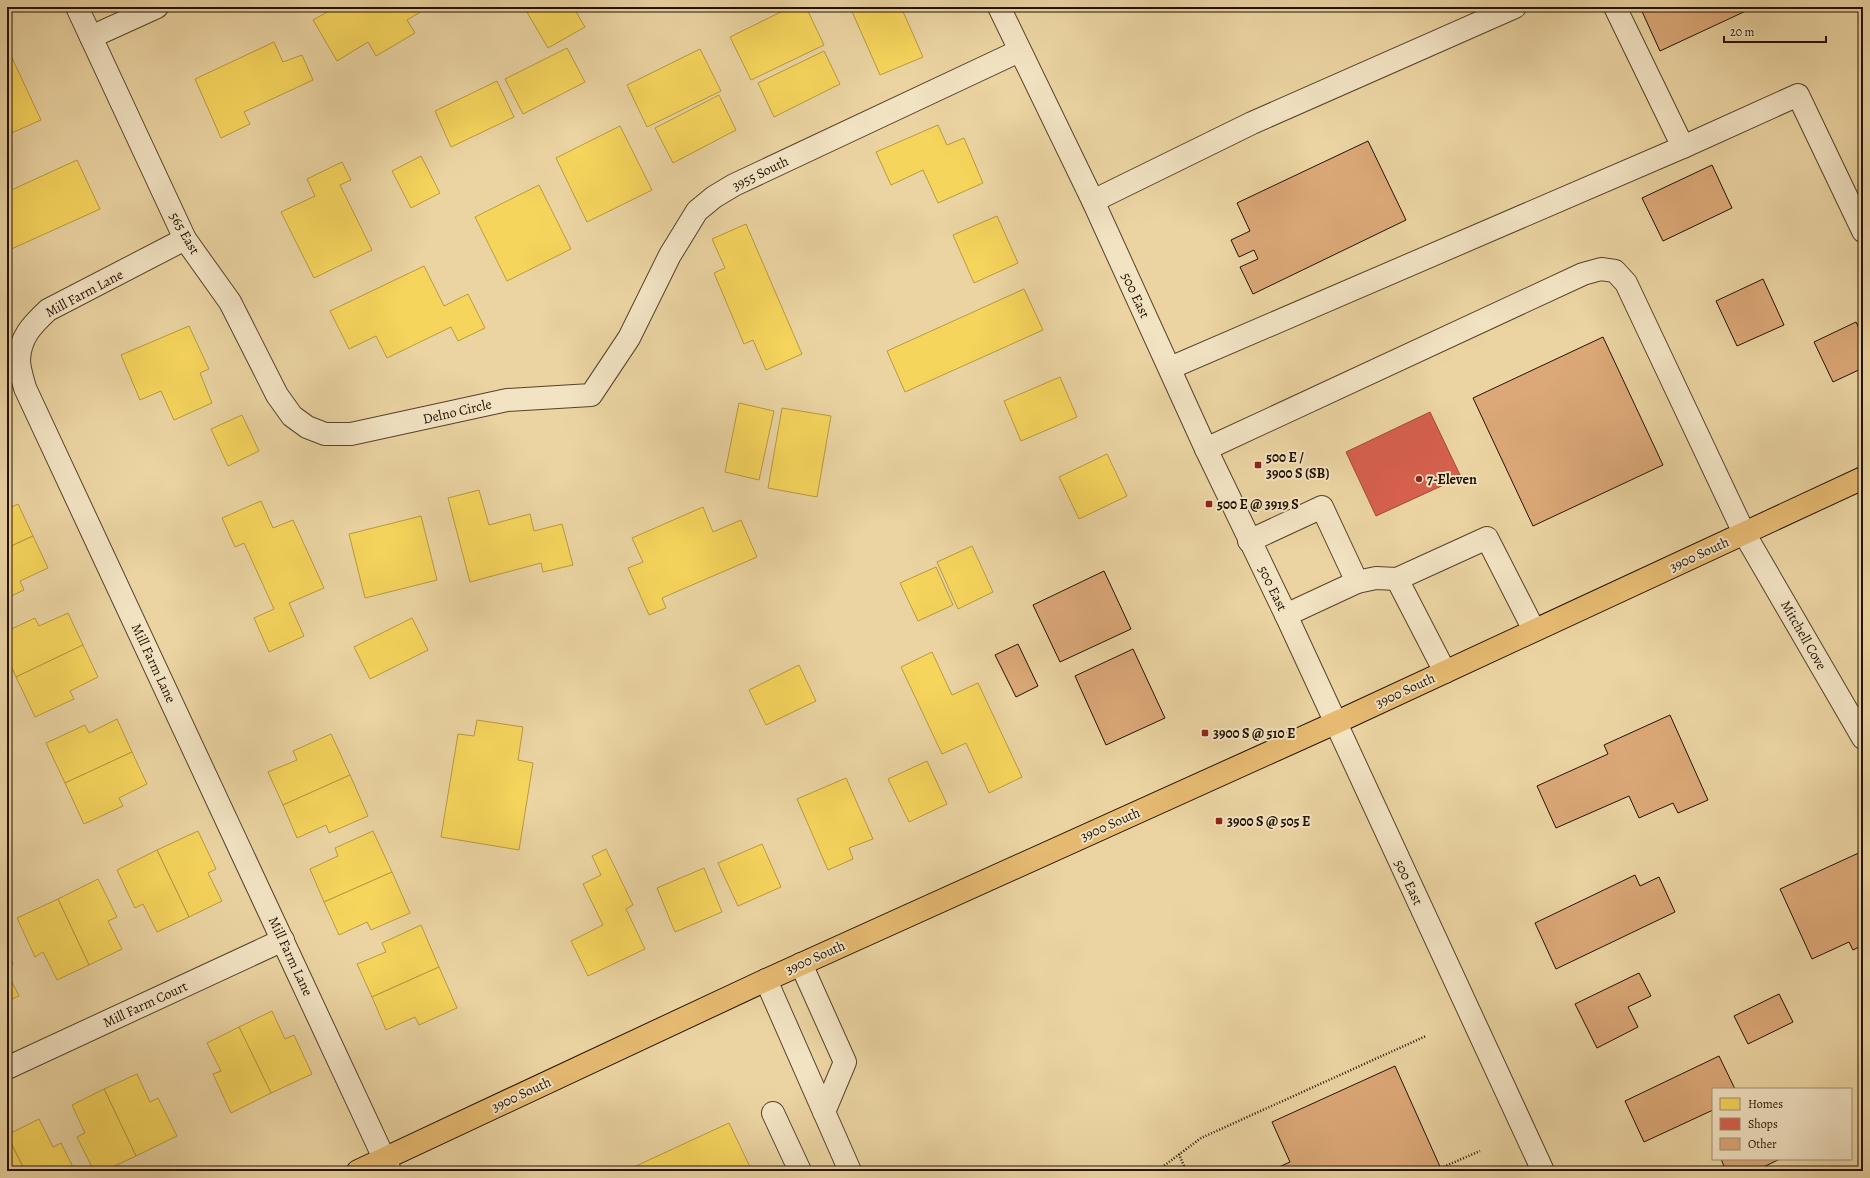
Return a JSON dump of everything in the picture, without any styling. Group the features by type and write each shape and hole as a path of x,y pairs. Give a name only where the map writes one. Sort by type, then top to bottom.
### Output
{"main road":[{"name":"3900 South","path":"358,1171 387,1165 766,980 1335,723 1863,478"}],"street":[{"name":"565 East","path":"77,7 185,239 230,302 277,395 292,416 307,427 325,434"},
{"path":"91,37 157,7"},
{"name":"500 East","path":"999,7 1093,201 1206,449 1249,541 1286,615 1543,1171"},
{"path":"1093,201 1252,123 1515,7"},
{"path":"1615,7 1683,147"},
{"name":"3955 South","path":"591,395 629,338 670,255 697,211 714,196 734,185 1020,51"},
{"path":"1170,368 1683,147 1798,95 1863,231"},
{"name":"Mill Farm Lane","path":"185,239 48,310 31,325 23,340 19,361 25,388 387,1165"},
{"name":"Mitchell Cove","path":"1206,449 1583,274 1601,269 1615,271 1626,283 1744,533 1863,738"},
{"name":"Delno Circle","path":"325,434 351,434 507,400 591,395"},
{"path":"1249,541 1322,507 1357,582"},
{"path":"1286,615 1357,582 1376,578 1397,579 1487,538 1534,630"},
{"path":"1397,579 1444,672"},
{"name":"Mill Farm Court","path":"7,1068 283,940"},
{"path":"801,964 845,1062 824,1112"},
{"path":"766,980 850,1171"},
{"path":"773,1113 800,1171"}],"path":[{"path":"1157,1171 1201,1138 1426,1036"},
{"path":"1441,1168 1480,1151"},
{"path":"1179,1154 1186,1171"}],"building: Homes":[{"path":"336,7 429,7 407,20 415,33 376,56 368,42 337,61 313,20"},
{"path":"524,7 573,7 585,27 548,48"},
{"path":"791,7 806,7 824,45 751,80 730,37"},
{"path":"850,7 901,7 923,57 880,75"},
{"path":"274,42 283,62 302,55 313,80 244,112 250,124 221,138 195,79"},
{"path":"7,47 41,120 7,135"},
{"path":"567,48 585,82 523,114 505,79"},
{"path":"700,49 721,91 647,127 627,85"},
{"path":"824,51 840,84 774,117 758,83"},
{"path":"497,81 514,117 451,147 435,111"},
{"path":"719,95 736,130 673,163 655,128"},
{"path":"938,125 947,145 964,138 983,183 938,203 923,170 891,185 876,152"},
{"path":"620,126 652,190 587,222 556,158"},
{"path":"421,156 440,193 411,208 392,171"},
{"path":"77,160 100,209 7,251 7,192"},
{"path":"342,162 351,180 340,185 372,250 314,278 281,212 315,196 307,179"},
{"path":"539,185 571,249 507,281 475,217"},
{"path":"997,216 1018,263 974,283 953,235"},
{"path":"746,224 802,354 766,370 753,340 744,344 714,273 725,268 712,239"},
{"path":"424,266 444,306 468,294 485,328 458,341 451,327 387,358 376,336 349,349 330,311"},
{"path":"1024,289 1043,330 905,392 887,351"},
{"path":"189,326 209,369 200,373 212,403 174,420 161,391 140,400 121,355"},
{"path":"1060,377 1077,417 1021,441 1004,401"},
{"path":"739,403 774,411 759,480 725,472"},
{"path":"782,408 831,416 817,497 768,488"},
{"path":"242,415 259,451 228,466 211,429"},
{"path":"1107,454 1127,496 1079,519 1059,477"},
{"path":"479,490 489,525 530,514 534,531 562,524 573,565 543,572 541,563 470,582 448,498"},
{"path":"261,501 273,528 293,520 324,588 289,603 304,636 269,652 254,618 274,609 244,543 235,547 222,518"},
{"path":"18,504 33,536 7,548 7,509"},
{"path":"703,507 713,532 741,520 757,557 662,598 666,608 649,615 628,568 643,562 632,538"},
{"path":"421,516 437,580 365,598 349,534"},
{"path":"33,536 48,568 20,581 24,590 7,598 7,548"},
{"path":"972,546 993,592 958,609 937,562"},
{"path":"936,567 953,605 918,621 900,583"},
{"path":"68,613 83,645 16,677 7,657 7,631 35,618 39,626"},
{"path":"412,618 428,650 370,679 354,647"},
{"path":"83,645 98,677 70,691 74,699 35,717 16,677"},
{"path":"932,652 952,695 978,683 1022,777 989,793 966,743 942,754 901,667"},
{"path":"799,665 816,701 766,725 749,690"},
{"path":"117,719 132,752 65,783 46,743 85,725 89,733"},
{"path":"477,720 523,727 518,760 533,763 519,850 441,837 458,734 474,736"},
{"path":"331,734 350,775 283,805 268,772 297,760 293,751"},
{"path":"132,752 147,784 119,798 123,806 84,824 65,783"},
{"path":"927,761 947,804 909,822 888,779"},
{"path":"350,775 368,816 329,833 326,825 297,838 283,805"},
{"path":"846,778 873,839 849,848 853,859 828,870 797,799"},
{"path":"198,831 216,869 208,873 222,901 189,917 157,850"},
{"path":"373,831 392,872 324,902 310,869 338,856 335,848"},
{"path":"762,844 781,887 738,906 718,863"},
{"path":"606,849 633,905 626,909 645,949 588,976 571,941 603,925 583,884 601,875 592,856"},
{"path":"157,850 189,917 157,932 143,904 135,908 117,870"},
{"path":"704,868 722,912 675,932 657,888"},
{"path":"392,872 410,913 371,930 367,922 339,935 324,902"},
{"path":"98,879 117,917 108,921 122,949 89,965 58,899"},
{"path":"58,899 89,965 57,980 43,952 35,957 17,918"},
{"path":"421,925 439,967 372,997 357,964 386,952 382,943"},
{"path":"7,951 13,964 7,967"},
{"path":"439,967 457,1008 419,1025 415,1017 386,1030 372,997"},
{"path":"7,972 19,996 7,1001"},
{"path":"272,1011 285,1039 294,1035 312,1074 271,1093 239,1027"},
{"path":"239,1027 271,1093 231,1113 213,1074 221,1071 207,1043"},
{"path":"137,1074 150,1102 158,1098 177,1136 136,1156 104,1089"},
{"path":"104,1089 136,1156 104,1171 94,1171 77,1137 85,1133 72,1105"},
{"path":"39,1119 53,1147 61,1143 75,1171 25,1171 7,1135"},
{"path":"729,1123 752,1171 625,1171"},
{"path":"7,1135 25,1171 7,1171"}],"building: Shops":[{"path":"1430,412 1461,477 1376,516 1346,452"}],"building: Other":[{"path":"1640,7 1746,7 1748,10 1660,51"},
{"path":"1368,141 1406,220 1253,294 1240,267 1258,259 1254,250 1239,257 1231,240 1250,231 1237,203"},
{"path":"1712,165 1732,208 1663,241 1642,198"},
{"path":"1763,279 1784,325 1737,346 1716,301"},
{"path":"1856,322 1863,337 1863,368 1833,382 1814,342"},
{"path":"1603,337 1663,465 1533,526 1473,398"},
{"path":"1104,571 1131,629 1060,662 1033,605"},
{"path":"1018,644 1038,686 1016,697 995,655"},
{"path":"1133,649 1165,718 1106,745 1075,676"},
{"path":"1670,715 1708,800 1678,813 1673,803 1639,818 1629,796 1556,828 1537,786 1608,754 1604,745"},
{"path":"1863,851 1863,945 1853,950 1849,942 1812,959 1780,889"},
{"path":"1635,875 1640,886 1659,877 1675,912 1556,969 1535,923"},
{"path":"1639,973 1651,996 1628,1007 1638,1027 1597,1048 1575,1004"},
{"path":"1779,994 1793,1022 1748,1044 1734,1016"},
{"path":"1719,1056 1735,1088 1712,1088 1712,1110 1644,1142 1625,1101"},
{"path":"1395,1066 1442,1171 1270,1171 1290,1162 1272,1122"},
{"path":"1721,1160 1778,1160 1755,1171 1726,1171"}],"place":[{"name":"500 E / 3900 S (SB)","path":"1258,465"},
{"name":"7-Eleven","path":"1419,479"},
{"name":"500 E @ 3919 S","path":"1209,504"},
{"name":"3900 S @ 510 E","path":"1205,733"},
{"name":"3900 S @ 505 E","path":"1219,821"}]}
